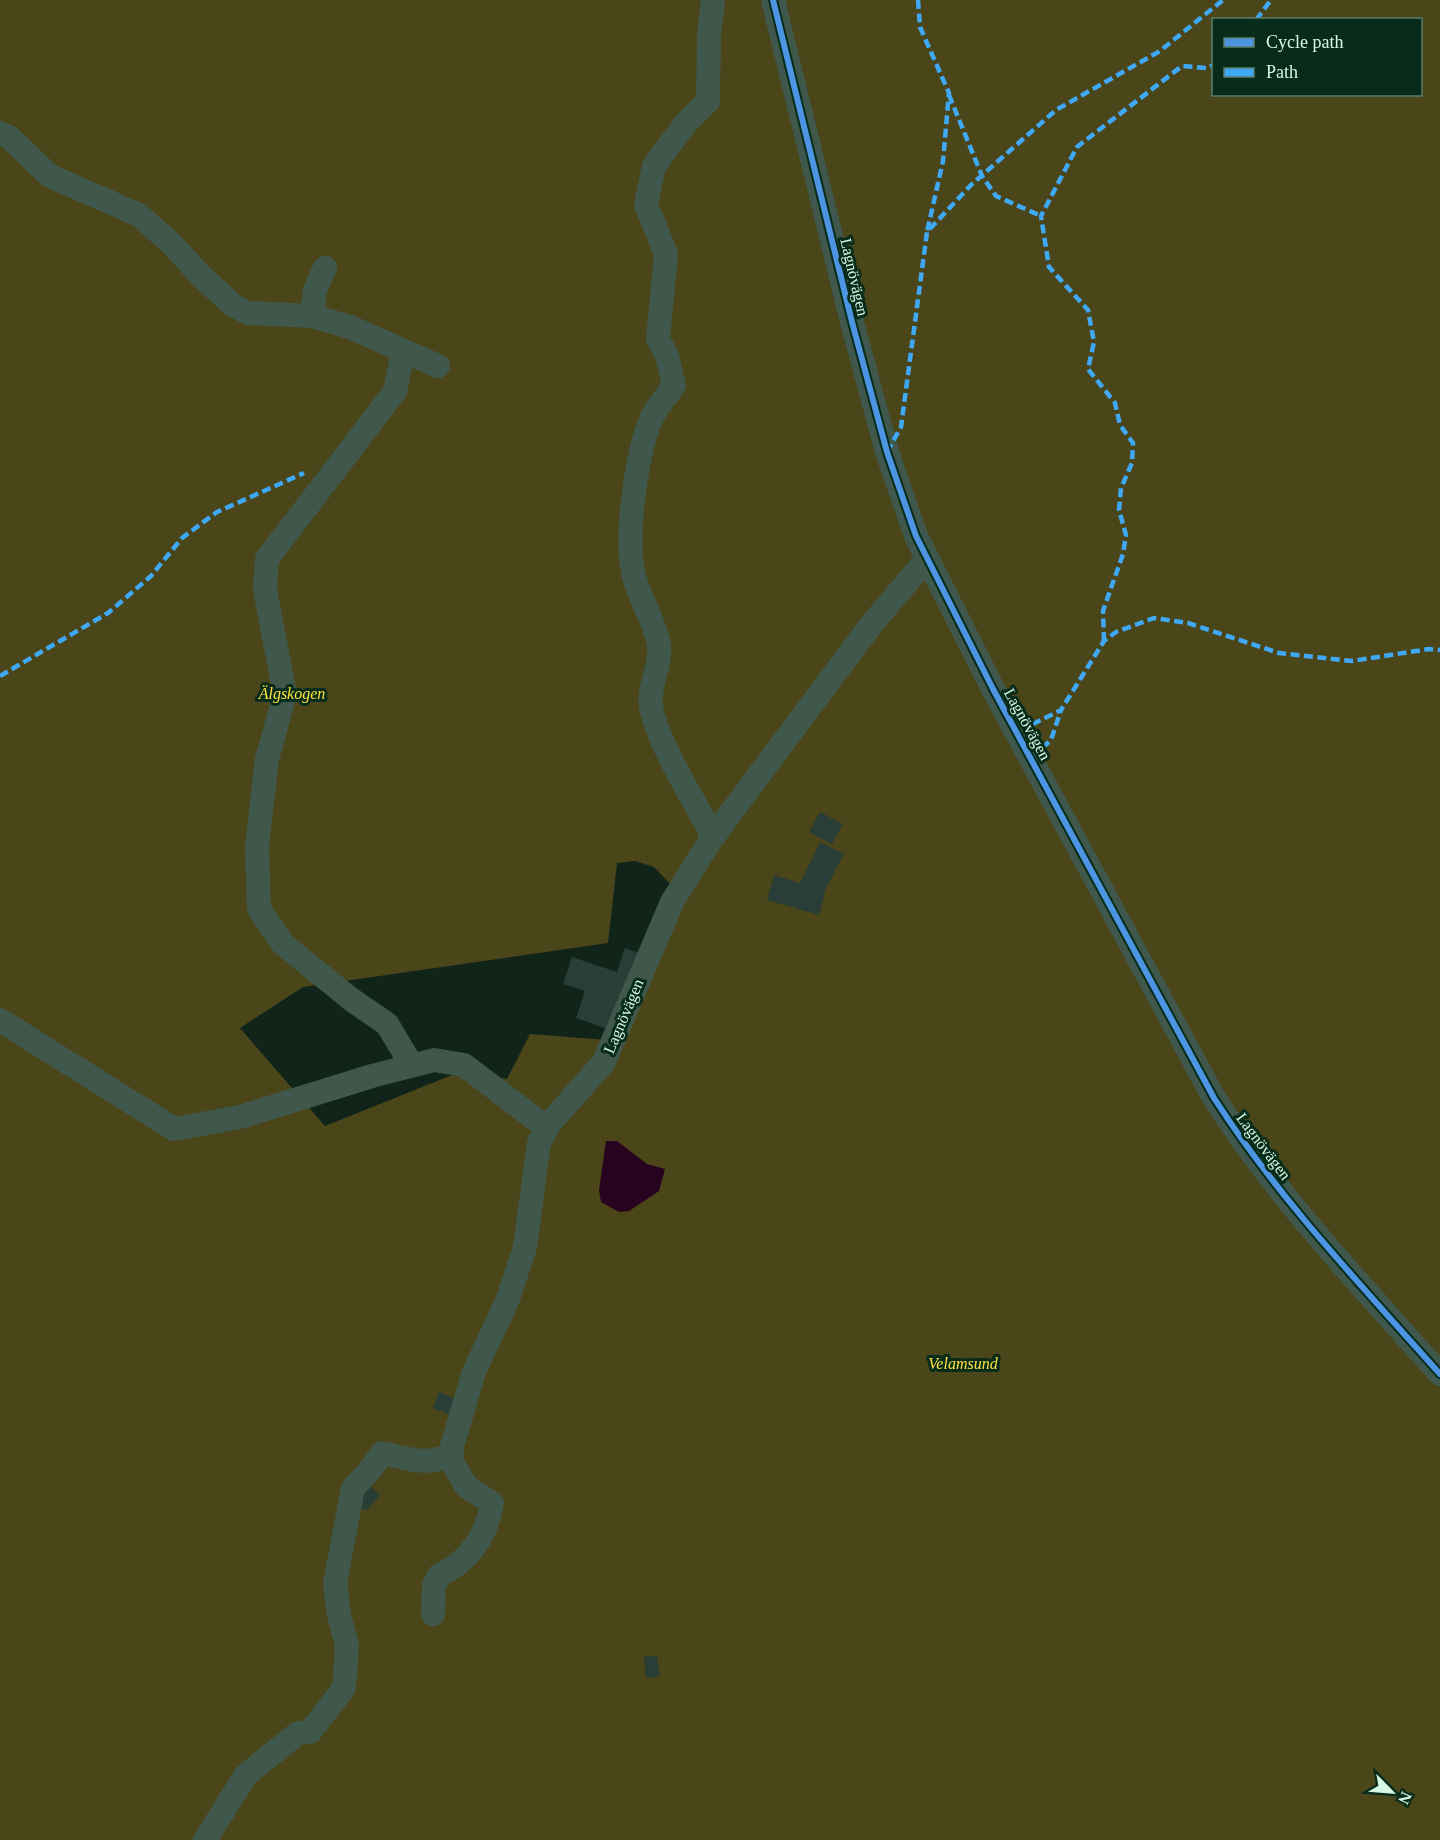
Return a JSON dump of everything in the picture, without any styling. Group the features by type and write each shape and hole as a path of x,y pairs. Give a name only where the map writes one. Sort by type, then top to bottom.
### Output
{"street":[{"path":"710,841 710,830 666,745 651,707 652,680 660,660 659,641 639,596 630,547 631,518 646,439 654,414 674,385 667,356 658,339 666,254 646,204 654,166 686,123 708,101 709,34 713,0"},
{"name":"Lagnövägen","path":"773,0 884,441 927,559 988,679 1214,1098 1240,1140 1296,1211 1440,1374"},
{"path":"0,133 9,137 50,176 139,215 173,245 201,276 233,305 248,313 312,316 350,327 403,353 438,366"},
{"path":"312,316 315,290 325,268"},
{"path":"403,353 395,391 267,559 265,590 285,694 267,759 257,846 259,909 283,944 352,1000 387,1024 411,1064"},
{"name":"Lagnövägen","path":"452,1455 474,1372 508,1299 525,1247 539,1143 547,1128 604,1062 672,902 710,841 870,626 927,559"},
{"path":"0,1020 174,1130 240,1117 411,1064 434,1060 464,1065 547,1128"},
{"path":"205,1840 246,1775 298,1733 310,1732 343,1689 347,1645 334,1583 352,1488 371,1469 382,1453 416,1462 433,1462 452,1455 452,1462 466,1486 492,1503 483,1534 470,1555 439,1575 434,1586 433,1614"}],"green space":[{"name":"Velamsund","path":"0,0 1440,0 1440,1840 0,1840","holes":["635,861 654,867 673,887 607,1040 530,1034 507,1079 462,1071 325,1126 240,1028 303,987 608,943 617,863"]}],"shaded area":[{"path":"606,1141 617,1141 647,1164 665,1169 659,1191 629,1211 619,1212 601,1202 599,1190"}],"building":[{"path":"820,812 843,824 832,844 809,832"},
{"path":"820,842 844,854 826,888 819,915 767,900 774,875 800,883"},
{"path":"625,948 642,954 610,1030 576,1018 585,991 563,984 572,957 617,972"},
{"path":"439,1392 458,1400 451,1415 433,1408"},
{"path":"370,1486 380,1495 366,1511 356,1503"},
{"path":"657,1656 660,1676 646,1678 644,1657"}],"marked path":[{"path":"918,0 920,27 949,93 943,161 927,232"},
{"path":"887,452 901,427 927,232 971,185 1056,110 1160,51 1223,0"},
{"path":"1258,18 1271,0"},
{"path":"1104,641 1103,611 1123,554 1126,535 1119,510 1121,488 1132,463 1133,443 1120,425 1115,403 1088,369 1094,342 1088,310 1049,267 1041,216 1077,147 1182,66 1207,68 1212,66"},
{"path":"949,95 982,176 996,196 1041,216"},
{"path":"0,676 108,613 151,576 182,538 217,512 304,473"},
{"path":"1003,698 1031,725 1061,710 1104,641 1116,632 1154,618 1188,623 1279,653 1352,661 1429,649 1440,650"},
{"path":"1032,757 1051,740 1061,710"}],"cycle path":[{"path":"773,0 852,322 887,452 916,536 993,689 1214,1098 1265,1171 1293,1206 1440,1374"}],"park label":[{"name":"Älgskogen","path":"292,693"}]}
